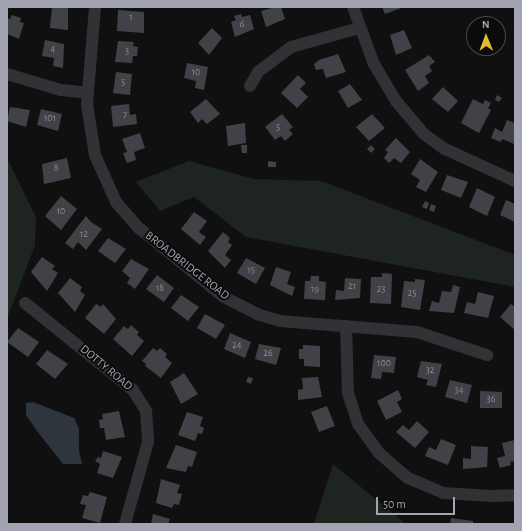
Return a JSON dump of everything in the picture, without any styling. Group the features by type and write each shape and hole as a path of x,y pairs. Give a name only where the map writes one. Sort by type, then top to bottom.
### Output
{"street":[{"name":"BROADBRIDGE ROAD","path":"95,7 88,93 95,155 116,202 140,228 224,297 257,314 280,321 417,332 487,355"},
{"path":"353,7 359,28 381,77 396,101 424,134 445,149 515,181"},
{"path":"250,86 258,72 292,47 359,28"},
{"path":"7,74 61,90 88,93"},
{"name":"DOTTY ROAD","path":"26,303 128,385 146,411 148,442 125,524"},
{"path":"346,326 348,393 358,424 379,453 408,478 443,493 492,496 515,495"}],"shaded area":[{"path":"7,158 36,217 35,245 7,319"},
{"path":"189,161 254,179 321,181 515,255 515,287 246,237 194,197 160,211 136,182"},
{"path":"33,402 74,418 79,429 79,451 82,464 63,464 26,415 26,403"},
{"path":"333,464 406,524 314,524"}],"building":[{"path":"52,7 68,8 68,30 50,28"},
{"path":"281,7 285,19 266,27 261,11"},
{"path":"382,7 404,7 385,14"},
{"path":"118,10 144,12 144,33 117,31"},
{"path":"241,14 242,17 250,15 254,29 235,37 231,22 236,20 234,16"},
{"path":"12,15 21,18 20,22 24,23 19,39 7,34 7,18 10,19"},
{"path":"212,28 222,38 209,55 198,43"},
{"path":"404,30 412,48 396,55 390,35"},
{"path":"45,40 64,44 63,68 53,66 54,58 42,56"},
{"path":"118,41 134,42 133,46 138,47 137,56 133,56 132,63 115,62"},
{"path":"338,54 346,72 326,78 323,69 316,70 314,64 319,60"},
{"path":"429,55 435,62 429,66 432,71 425,76 429,83 418,91 405,70"},
{"path":"187,63 208,67 204,90 195,88 196,81 184,78"},
{"path":"116,72 132,74 130,95 113,93"},
{"path":"298,75 306,83 300,89 308,97 297,108 281,93"},
{"path":"350,84 362,100 348,108 338,91"},
{"path":"443,87 458,101 448,112 432,99"},
{"path":"497,95 502,98 499,102 495,100"},
{"path":"206,99 220,114 207,124 202,119 198,123 190,112"},
{"path":"473,99 483,104 485,100 491,103 488,108 491,110 479,133 461,123"},
{"path":"129,104 130,115 136,114 137,124 113,127 111,106"},
{"path":"10,107 30,110 26,127 7,121"},
{"path":"41,109 62,114 58,131 37,125"},
{"path":"282,114 293,127 289,130 293,134 285,141 281,136 275,140 265,127"},
{"path":"372,114 385,128 369,141 356,127"},
{"path":"507,120 515,123 514,144 502,139 501,142 491,138 495,128 502,132"},
{"path":"245,123 246,143 228,146 226,126"},
{"path":"140,133 145,148 134,152 136,160 127,163 123,153 127,152 122,139"},
{"path":"396,138 410,152 401,163 394,158 389,163 384,158 388,152 385,150"},
{"path":"241,145 247,145 247,153 242,153"},
{"path":"371,145 375,149 371,153 367,149"},
{"path":"67,158 71,178 44,184 42,164"},
{"path":"420,159 438,172 426,192 416,187 420,180 411,174"},
{"path":"268,161 276,162 276,167 268,167"},
{"path":"447,175 468,182 461,198 441,190"},
{"path":"477,188 495,197 487,216 469,207"},
{"path":"61,196 77,209 61,230 45,216"},
{"path":"506,200 515,204 515,222 500,215"},
{"path":"425,201 429,203 427,209 422,207"},
{"path":"431,204 436,206 434,212 429,210"},
{"path":"194,212 207,221 199,232 206,237 200,245 181,229"},
{"path":"86,216 91,222 102,229 86,250 78,242 73,249 65,243"},
{"path":"223,232 230,238 228,242 232,245 225,255 231,260 225,268 208,251"},
{"path":"108,238 126,249 115,263 98,251"},
{"path":"42,257 55,266 52,269 58,273 47,291 31,272"},
{"path":"246,258 265,268 256,284 237,273"},
{"path":"131,259 149,269 135,289 127,283 130,278 122,271"},
{"path":"276,267 291,272 287,284 295,287 292,296 270,285"},
{"path":"382,273 392,274 391,304 370,303 371,277 382,277"},
{"path":"157,275 174,288 164,302 146,289"},
{"path":"311,276 319,276 319,281 326,282 325,300 304,299 305,281 310,281"},
{"path":"70,278 82,287 80,291 85,295 75,312 58,293"},
{"path":"345,278 361,279 360,298 335,300 336,290 344,291"},
{"path":"415,279 425,280 420,310 401,307 404,281 415,282"},
{"path":"453,285 460,287 454,313 429,311 432,301 439,303 442,291 451,292"},
{"path":"478,292 494,296 488,318 464,313 467,302 475,304"},
{"path":"181,295 199,307 188,321 171,308"},
{"path":"96,304 101,307 103,304 116,319 104,334 85,318"},
{"path":"511,304 515,307 515,330 500,317"},
{"path":"205,314 225,325 216,339 197,328"},
{"path":"131,325 139,332 137,335 144,341 132,356 113,339 124,326 128,329"},
{"path":"18,328 39,342 28,357 7,342"},
{"path":"230,333 251,342 245,358 224,349"},
{"path":"259,344 281,348 276,365 255,359"},
{"path":"303,345 320,346 320,367 304,366 304,359 299,359 299,349 303,349"},
{"path":"153,348 157,351 160,348 167,354 165,357 172,363 161,378 145,366 146,364 142,361"},
{"path":"47,350 68,364 55,379 36,364"},
{"path":"374,355 396,357 394,373 382,372 381,379 371,378"},
{"path":"421,361 442,364 436,387 426,385 428,380 417,377"},
{"path":"184,373 198,394 181,404 170,382"},
{"path":"248,377 253,378 251,384 246,382"},
{"path":"318,377 322,397 298,400 298,390 303,389 302,378"},
{"path":"450,380 472,385 467,403 445,397"},
{"path":"398,390 402,399 397,402 402,412 386,420 377,401"},
{"path":"480,391 502,392 502,408 480,408"},
{"path":"327,406 335,426 319,432 311,412"},
{"path":"119,411 125,437 106,440 104,428 100,428 99,420 103,419 102,414"},
{"path":"187,412 203,417 200,426 204,428 202,434 198,433 195,441 178,435"},
{"path":"417,421 429,432 415,448 396,432 403,425 409,430"},
{"path":"441,439 456,445 448,465 425,456 429,447 436,450"},
{"path":"515,440 515,461 510,462 511,465 500,468 497,458 505,456 502,443"},
{"path":"176,445 197,452 192,467 188,466 186,472 166,468"},
{"path":"471,446 488,447 487,467 463,469 463,458 471,459"},
{"path":"103,451 122,457 113,478 97,473 100,464 95,461 98,457 101,458"},
{"path":"161,479 180,485 177,493 182,494 179,505 174,504 172,508 156,503"},
{"path":"90,492 107,497 100,523 82,518 86,505 80,504 83,495 88,496"},
{"path":"153,514 170,519 168,524 151,524"},
{"path":"451,518 473,521 473,524 450,524"}]}
